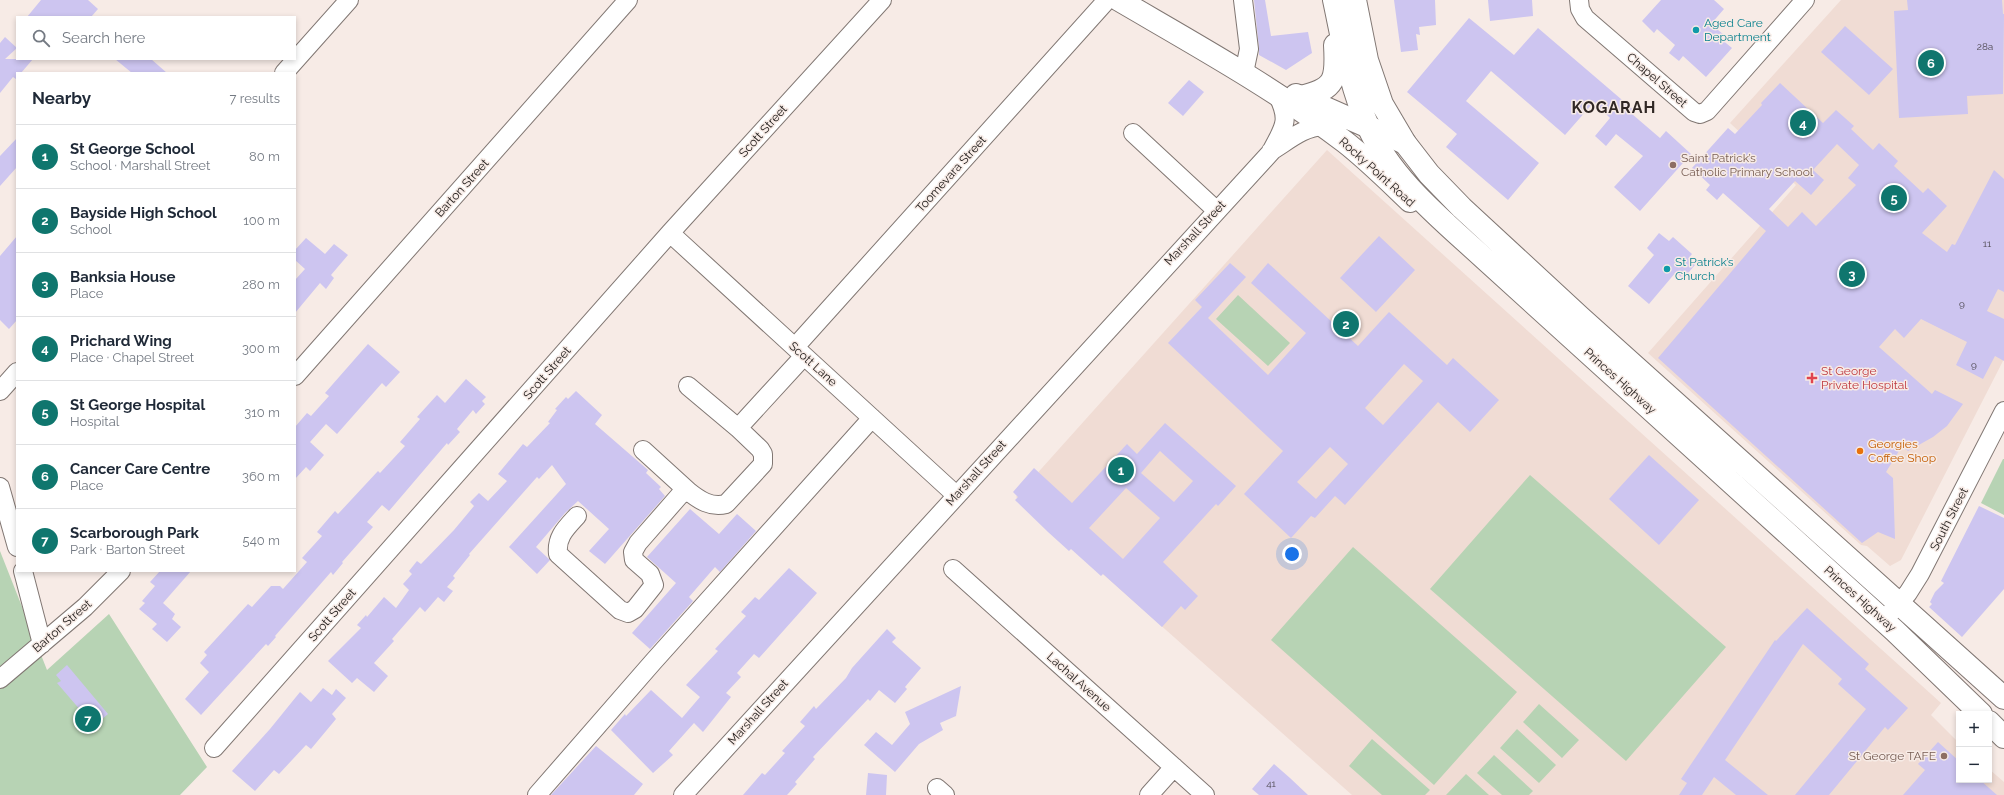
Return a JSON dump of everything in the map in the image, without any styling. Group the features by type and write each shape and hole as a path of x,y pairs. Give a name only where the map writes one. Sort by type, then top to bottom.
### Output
{"main road":[{"name":"Rocky Point Road","path":"1119,0 1244,72 1322,126 1372,164 1459,248 1487,261"},
{"path":"1301,97 1320,92 1332,81 1335,72 1333,0"},
{"name":"Princes Highway","path":"1333,0 1352,81 1368,126 1386,157 1424,203 1884,620 1978,711"},
{"name":"Princes Highway","path":"1354,0 1367,60 1382,104 1405,143 1429,174 1506,249 2004,698"},
{"name":"Rocky Point Road","path":"1244,72 1405,143"},
{"path":"1992,725 2004,737"}],"street":[{"path":"296,60 349,0"},
{"name":"Barton Street","path":"296,375 628,0"},
{"name":"Scott Street","path":"214,748 670,233 882,0"},
{"name":"Toomevara Street","path":"738,428 799,351 1107,0"},
{"path":"1243,0 1249,50 1244,72"},
{"name":"Chapel Street","path":"1579,0 1580,10 1585,18 1694,112 1700,114 1707,111 1805,0"},
{"path":"285,72 296,60"},
{"name":"Marshall Street","path":"1271,152 1286,120 1283,107 1278,96"},
{"name":"Marshall Street","path":"683,795 1216,210 1271,152 1303,130 1311,126 1322,126"},
{"path":"1133,133 1216,210"},
{"name":"Scott Lane","path":"670,233 956,495"},
{"path":"0,391 16,373"},
{"path":"643,450 697,498 708,504 720,506 726,504 763,464 763,454 760,449 738,428 688,386"},
{"name":"South Street","path":"1884,620 1908,593 1920,574 1999,431 2004,410"},
{"path":"537,795 653,662 872,418"},
{"path":"0,487 16,543"},
{"path":"576,516 560,536 557,546 558,554 620,610 628,613 635,608 654,585 650,574 634,560 633,552 680,495 688,491"},
{"name":"Lachal Avenue","path":"953,569 1205,795"},
{"path":"23,572 42,644"},
{"name":"Barton Street","path":"0,679 85,607 121,572"},
{"path":"1149,795 1174,767"}],"shaded area":[{"path":"1841,0 2004,0 2004,359 1901,560 1890,566 1867,546 1861,545 1648,353 1796,185 1730,123"},
{"path":"1327,150 1941,703 1931,715 1956,740 1956,783 1992,783 1992,772 2004,782 2004,795 1352,795 1016,497"}],"green space":[{"path":"1238,295 1290,343 1268,366 1216,319"},
{"path":"2004,459 2004,515 1981,503"},
{"path":"1530,475 1726,647 1626,761 1430,589"},
{"path":"1353,547 1517,692 1434,785 1271,640"},
{"path":"0,551 47,670 109,614 207,767 180,795 0,795"},
{"path":"1539,704 1579,740 1562,758 1523,722"},
{"path":"1517,729 1556,765 1539,783 1500,748"},
{"path":"1372,739 1430,790 1425,795 1382,795 1349,766"},
{"path":"1494,755 1533,791 1529,795 1502,795 1477,773"},
{"path":"1466,774 1489,795 1446,795"}],"building":[{"path":"41,0 88,0 98,9 92,16 28,16"},
{"path":"1254,0 1265,0 1271,36 1308,32 1312,53 1286,70 1259,55"},
{"path":"1394,0 1435,0 1436,25 1419,27 1420,35 1416,34 1418,50 1401,52"},
{"path":"1488,0 1532,0 1533,16 1490,21"},
{"path":"1661,0 1714,0 1724,9 1711,24 1724,35 1721,39 1732,48 1706,77 1683,56 1679,61 1669,53 1675,45 1657,29 1654,33 1642,21"},
{"path":"1907,0 2002,0 2004,14 2003,94 1967,96 1968,114 1899,118 1894,11 1908,10"},
{"path":"1469,18 1514,55 1538,28 1635,111 1632,114 1660,138 1666,131 1691,154 1640,211 1614,187 1643,156 1616,134 1606,146 1595,136 1610,118 1594,102 1565,135 1491,71 1466,101 1539,163 1508,200 1446,147 1457,134 1407,92"},
{"path":"1845,26 1893,69 1869,95 1821,52"},
{"path":"5,37 16,47 16,49 5,59 32,60 22,72 16,72 16,79 13,77 0,93 0,43"},
{"path":"116,60 152,60 166,72 131,72"},
{"path":"1189,80 1204,92 1183,116 1168,103"},
{"path":"1780,83 1823,123 1836,110 1854,126 1851,129 1873,150 1879,143 1898,161 1894,166 1923,193 1928,188 1947,206 1922,233 1947,252 1952,244 1955,245 1994,170 2004,179 2004,292 1998,289 1987,311 2004,319 2004,361 1995,356 1983,379 1956,365 1967,342 1921,319 1904,338 1895,329 1879,347 1932,394 1935,390 1963,404 1947,426 1933,437 1908,451 1902,446 1886,472 1893,478 1895,539 1878,532 1862,543 1658,358 1766,231 1723,193 1717,200 1706,190 1710,185 1692,168 1728,128 1735,134 1762,105 1761,103","holes":["1837,144 1859,165 1848,178 1856,185 1816,226 1802,212 1788,227 1769,209 1795,181 1811,195 1824,180 1813,170"]},
{"path":"16,139 16,168 0,186 0,156"},
{"name":"St Patrick’s Church","path":"1659,233 1669,241 1673,237 1692,254 1688,259 1695,265 1683,279 1676,272 1649,304 1628,286 1654,255 1647,248"},
{"path":"1379,236 1415,270 1376,312 1340,278"},
{"path":"16,237 16,321 9,329 0,320 0,256"},
{"path":"306,238 325,254 334,244 348,255 331,275 334,278 326,289 320,283 296,312 296,279 305,269 296,261 296,249"},
{"path":"1230,263 1246,277 1208,318 1268,375 1306,333 1251,283 1268,263 1358,346 1389,312 1447,365 1453,358 1499,400 1470,432 1438,402 1345,505 1335,496 1315,518 1311,516 1291,538 1244,494 1283,451 1168,343 1202,307 1195,300","holes":["1404,364 1423,381 1383,425 1365,408","1330,447 1348,464 1316,499 1297,482"]},
{"path":"368,344 400,372 386,387 382,383 337,434 326,424 310,442 324,455 310,471 306,467 296,478 296,426 307,413 311,416 329,396 325,393"},
{"path":"466,379 486,397 482,401 485,404 476,414 473,410 457,429 460,432 448,445 447,443 389,511 382,505 367,522 373,527 342,562 343,563 333,575 331,572 268,646 266,644 201,715 185,699 209,672 200,663 207,655 204,652 248,604 252,607 271,586 280,586 283,589 307,562 302,558 322,536 317,532 335,511 338,514 378,471 380,473 405,446 400,442 420,419 417,417 437,395 445,403"},
{"path":"576,391 602,415 595,424 648,470 646,473 661,487 659,489 665,496 605,564 589,551 609,529 578,501 565,513 536,547 550,560 537,574 509,547 566,484 552,465 539,479 537,477 469,554 470,555 453,576 455,578 447,587 453,591 444,602 438,597 425,612 420,607 392,639 394,641 374,663 388,676 374,692 357,678 352,683 328,661 361,628 357,625 366,615 367,617 384,597 396,608 409,590 403,584 412,574 409,571 417,561 421,564 454,530 474,506 470,502 479,493 488,501 507,481 498,474 523,444 527,447 550,423 548,422 557,410 555,409 566,397 568,399"},
{"path":"1165,423 1236,486 1218,506 1216,504 1163,562 1198,596 1185,610 1181,606 1162,627 1103,574 1101,576 1071,549 1069,551 1048,532 1015,500 1018,497 1013,492 1034,468 1072,503 1127,444 1137,454","holes":["1160,451 1193,481 1174,502 1141,473","1126,488 1160,518 1123,559 1089,528"]},
{"path":"1649,455 1699,500 1659,545 1609,499"},
{"path":"1979,506 2004,518 2004,589 1962,637 1929,607 1932,604 1930,602 1935,592 1944,583 1941,581"},
{"path":"690,509 719,534 737,514 756,531 720,572 715,567 689,597 693,601 650,649 632,633 676,583 647,557"},
{"path":"789,568 817,593 759,658 754,654 737,673 741,677 726,693 731,697 703,732 694,723 669,751 673,755 653,773 611,730 625,714 626,716 651,690 682,718 700,697 686,685 718,651 715,649 746,616 741,612 755,597 759,600"},
{"path":"159,572 190,572 163,603 175,614 172,619 181,627 167,642 152,629 157,624 139,609 145,603 142,601 155,586 150,582"},
{"path":"1807,608 1869,664 1865,669 1908,708 1888,730 1885,727 1829,795 1795,795 1866,709 1838,684 1842,679 1803,644 1725,760 1768,795 1736,795 1714,777 1702,795 1679,795 1687,783 1681,779 1775,640 1776,641"},
{"path":"887,629 896,638 892,642 921,668 905,687 907,689 895,703 879,690 870,701 868,699 813,757 815,759 795,782 797,784 787,795 743,795 762,773 765,775 785,753 782,751 805,726 800,722 814,706 816,709 846,678 852,668"},
{"path":"67,665 108,714 94,726 57,683 61,681 56,675"},
{"path":"961,686 956,716 940,723 943,730 919,744 895,772 864,745 876,732 892,745 910,724 905,712"},
{"path":"323,688 332,695 336,689 346,698 332,714 336,719 311,749 306,745 279,774 274,770 255,791 232,771 270,729 300,692 311,702"},
{"name":"St George TAFE","path":"1938,742 1956,758 1956,783 1983,783 1997,795 1903,795 1925,770 1918,764"},
{"path":"596,746 643,784 634,795 551,795"},
{"path":"1274,764 1308,795 1259,795 1252,789"},
{"path":"868,773 887,775 886,795 866,795"}],"place":[{"name":"Aged Care Department","path":"1696,30"},
{"name":"Cancer Care Centre","path":"1931,63"},
{"name":"Prichard Wing","path":"1803,123"},
{"name":"Saint Patrick’s Catholic Primary School","path":"1673,165"},
{"name":"St George Hospital","path":"1894,198"},
{"name":"St Patrick’s Church","path":"1667,269"},
{"name":"Banksia House","path":"1852,274"},
{"name":"Bayside High School","path":"1346,324"},
{"name":"St George Private Hospital","path":"1812,378"},
{"name":"Georgies Coffee Shop","path":"1860,451"},
{"name":"St George School","path":"1121,470"},
{"name":"Scarborough Park","path":"88,719"},
{"name":"St George TAFE","path":"1944,756"}],"district":[{"name":"KOGARAH","path":"1614,107"}]}
